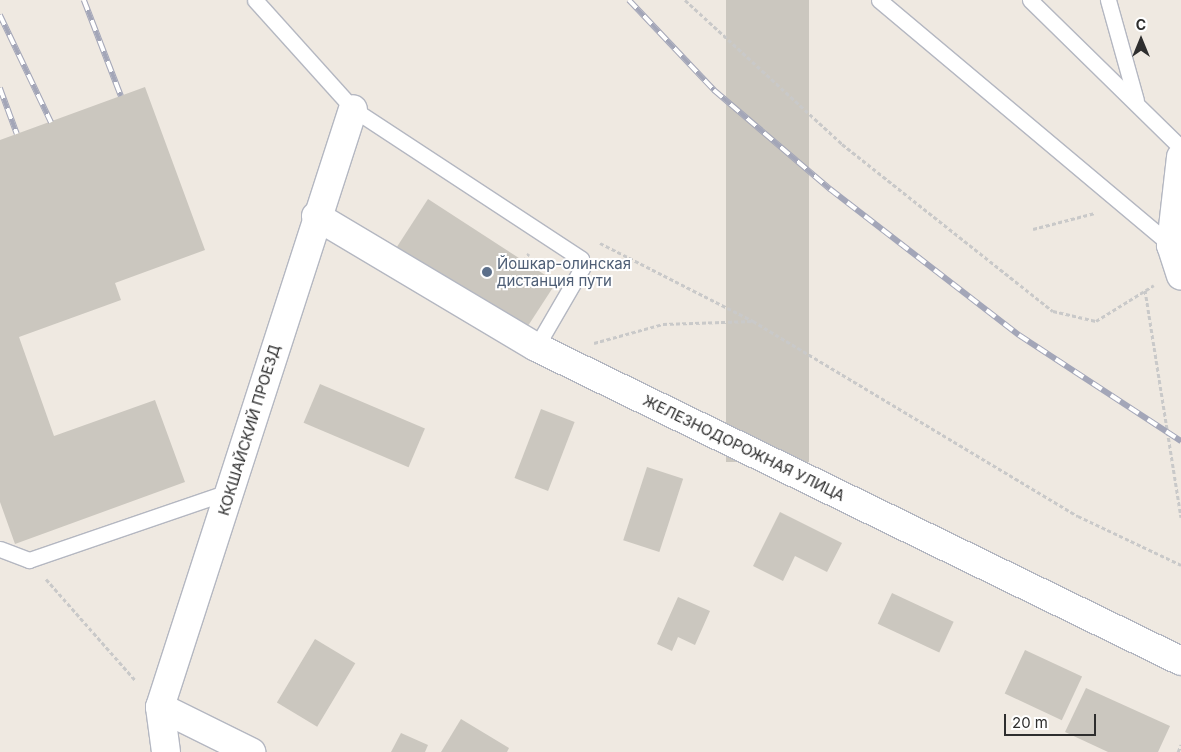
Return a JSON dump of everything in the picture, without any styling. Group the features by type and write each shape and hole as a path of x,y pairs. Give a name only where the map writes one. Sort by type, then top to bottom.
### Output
{"street":[{"name":"КОКШАЙСКИЙ ПРОЕЗД","path":"166,752 160,707 316,216 353,110"},
{"path":"1177,263 1181,157"},
{"name":"ЖЕЛЕЗНОДОРОЖНАЯ УЛИЦА","path":"316,216 536,347 1181,662"},
{"path":"160,707 251,752"}],"lane":[{"path":"255,0 353,110 581,259 582,268 536,347"},
{"path":"879,0 1122,206 1177,263"},
{"path":"1030,0 1137,102 1181,148"},
{"path":"1108,0 1137,102"},
{"path":"0,549 29,560 230,490"}],"path":[{"path":"685,0 842,144 1053,311 1096,322 1145,290 1177,263"},
{"path":"1033,229 1122,206"},
{"path":"594,241 753,322 1078,516 1181,565"},
{"path":"1145,290 1181,517"},
{"path":"573,364 597,340 662,324 753,322"},
{"path":"29,560 160,707"},
{"path":"1178,752 1181,745"}],"building":[{"path":"726,0 809,0 809,462 726,462"},
{"path":"145,87 205,250 115,283 121,300 19,337 54,436 155,400 185,482 15,544 0,502 0,140"},
{"name":"Йошкар-олинская дистанция пути","path":"428,199 556,282 524,332 396,248"},
{"path":"320,384 425,429 409,467 304,423"},
{"path":"541,409 575,422 548,491 514,478"},
{"path":"647,467 683,479 659,552 623,540"},
{"path":"780,512 842,543 827,572 795,556 783,581 753,566"},
{"path":"892,593 954,622 939,653 878,624"},
{"path":"678,597 710,611 695,645 678,637 672,651 657,644"},
{"path":"315,639 355,663 317,727 277,702"},
{"path":"1025,650 1082,677 1062,720 1005,694"},
{"path":"1086,688 1170,726 1158,752 1108,752 1065,732"},
{"path":"461,719 509,748 507,752 441,752"},
{"path":"401,733 428,745 425,752 391,752"}],"railway":[{"path":"84,0 121,96"},
{"path":"629,0 714,90 830,189 1019,335 1181,441"},
{"path":"0,15 51,122"},
{"path":"0,88 17,134"}],"place":[{"name":"Йошкар-олинская дистанция пути","path":"487,272"}]}
